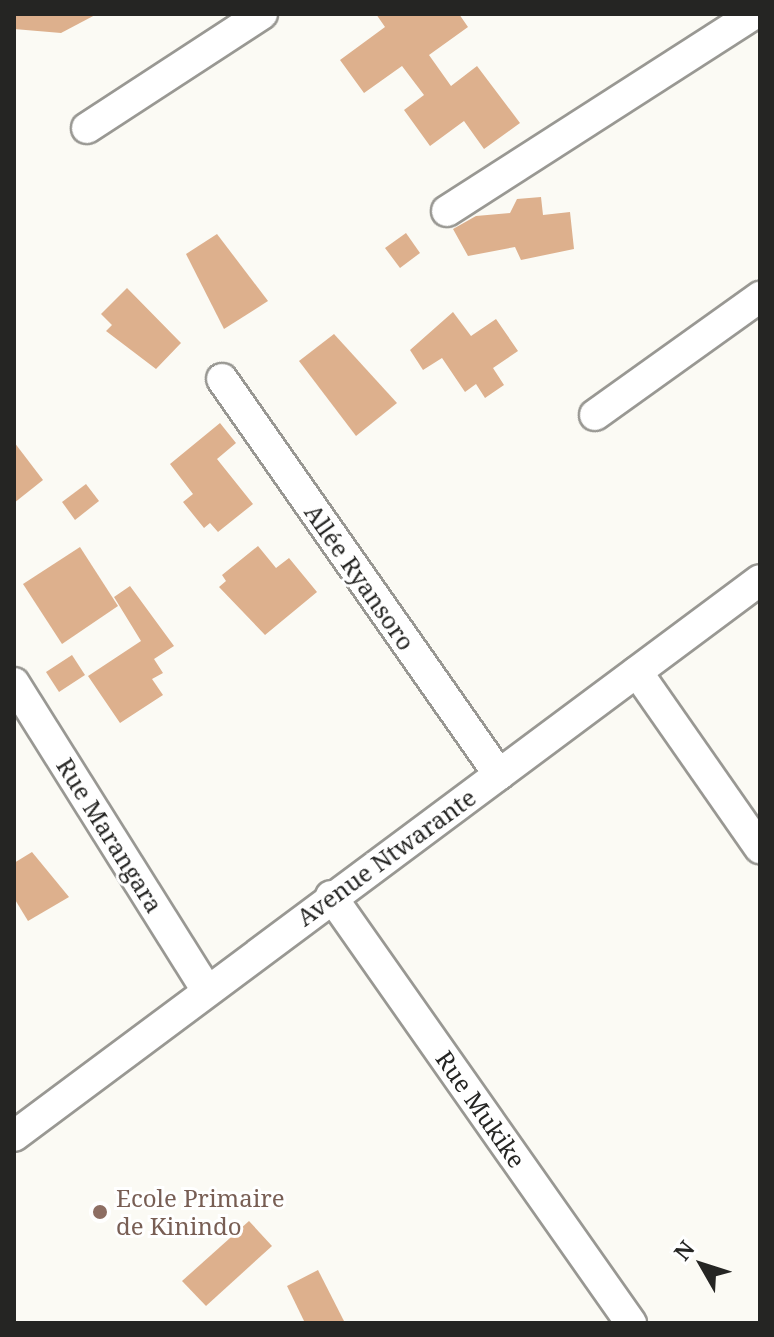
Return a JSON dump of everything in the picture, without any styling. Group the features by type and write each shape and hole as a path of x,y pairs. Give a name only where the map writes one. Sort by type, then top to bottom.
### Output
{"street":[{"path":"87,128 262,14"},
{"path":"447,211 754,14"},
{"path":"595,415 760,297"},
{"name":"Allée Ryansoro","path":"222,379 499,775"},
{"name":"Avenue Ntwarante","path":"14,1136 205,987 499,775 760,580"},
{"path":"637,672 760,848"},
{"name":"Rue Marangara","path":"14,683 205,987"},
{"name":"Rue Mukike","path":"331,896 631,1323"}],"building":[{"path":"14,14 97,14 61,33 14,29"},
{"path":"376,14 459,14 468,27 429,55 451,86 477,66 520,123 484,149 464,121 430,146 404,110 424,95 402,66 364,93 340,60 385,27"},
{"path":"541,197 543,215 570,212 574,249 521,260 515,247 468,256 453,229 476,216 510,213 517,199"},
{"path":"406,233 420,253 400,268 385,248"},
{"path":"217,234 268,301 224,329 186,254"},
{"path":"127,288 181,343 156,369 106,331 112,325 101,314"},
{"path":"453,312 471,336 496,319 518,351 493,368 504,385 485,398 476,384 465,392 442,358 423,370 410,350"},
{"path":"334,334 397,403 356,436 299,361"},
{"path":"220,423 236,443 217,459 253,504 218,532 210,523 204,528 183,502 193,494 170,464"},
{"path":"14,442 43,480 14,503"},
{"path":"86,484 99,501 75,520 62,502"},
{"path":"258,546 276,568 289,558 317,592 265,635 219,587 226,581 222,575"},
{"path":"80,547 118,606 62,644 23,584"},
{"path":"130,586 174,646 154,659 163,673 152,679 163,695 120,723 88,676 141,641 114,597"},
{"path":"72,655 85,675 59,692 46,672"},
{"path":"32,852 69,897 28,921 14,898 14,863"},
{"path":"249,1221 272,1246 206,1306 182,1281"},
{"path":"318,1270 345,1323 305,1323 287,1286"}],"place":[{"name":"Ecole Primaire de Kinindo","path":"100,1212"}]}
